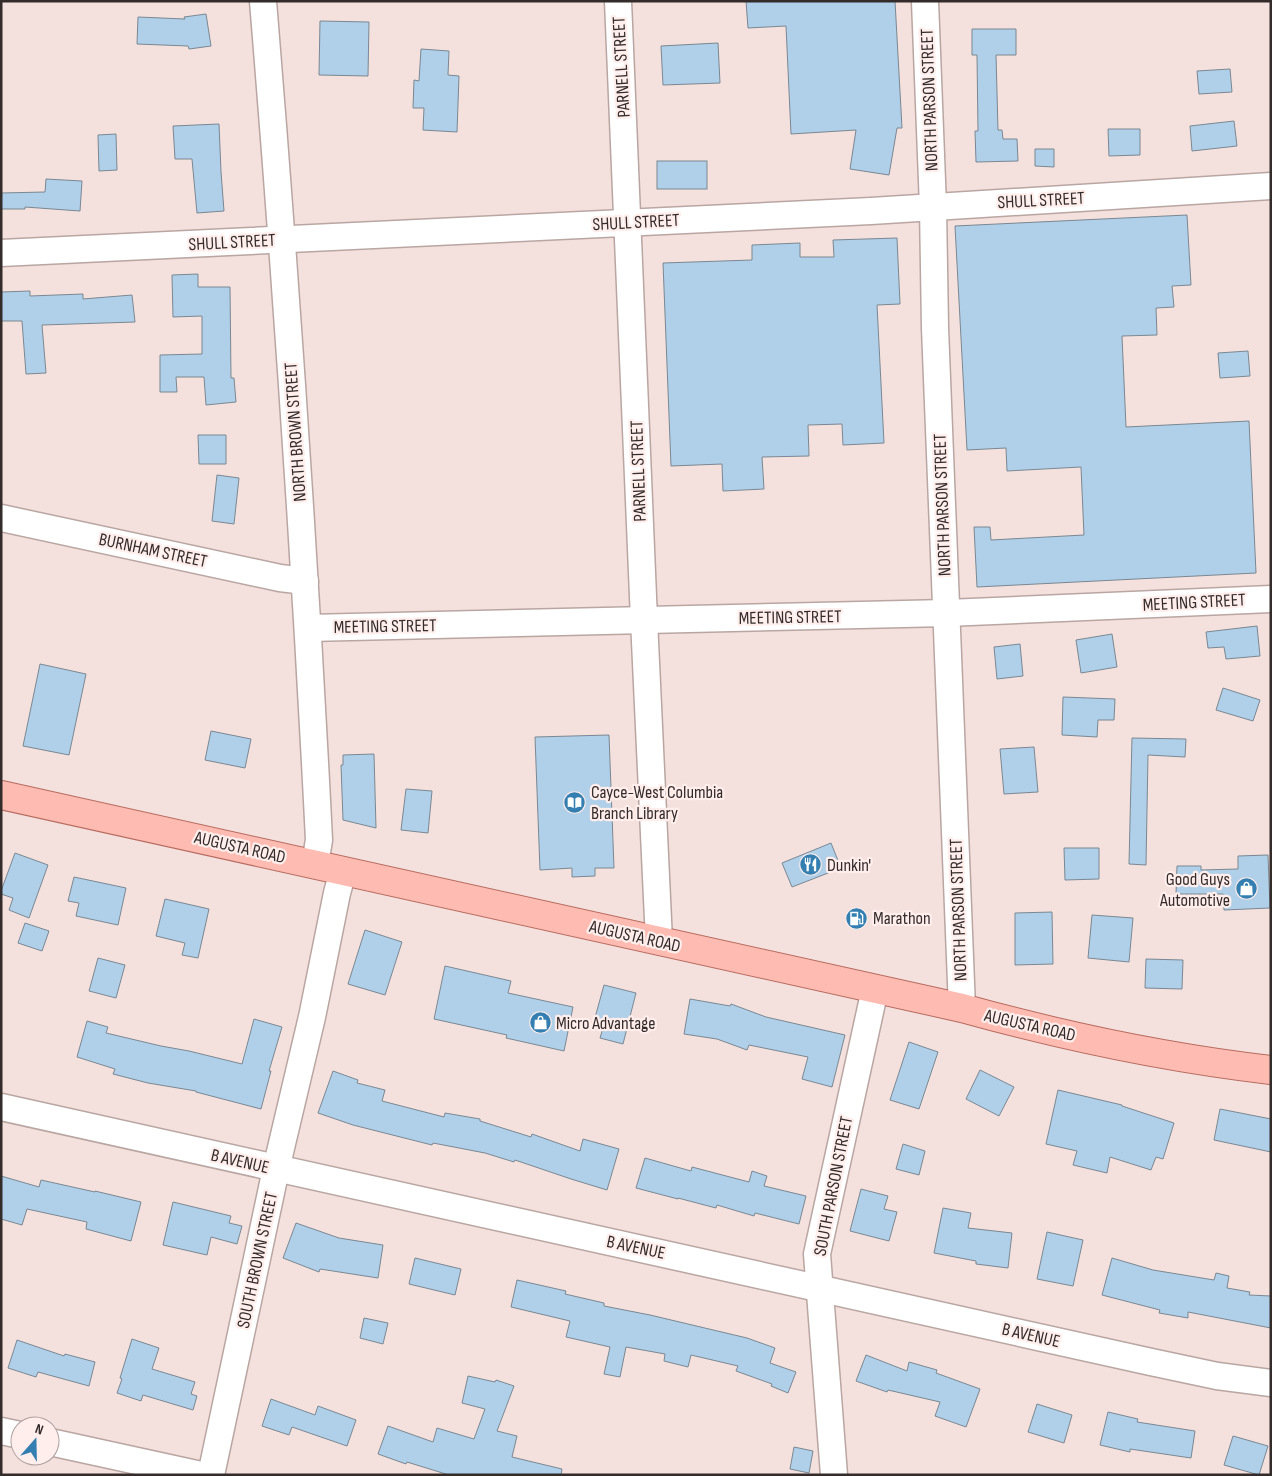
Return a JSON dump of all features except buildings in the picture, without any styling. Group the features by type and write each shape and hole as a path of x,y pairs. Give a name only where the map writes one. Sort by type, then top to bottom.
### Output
{"main road":[{"name":"AUGUSTA ROAD","path":"1,794 962,1008 1036,1028 1142,1050 1227,1065 1271,1070"}],"street":[{"name":"NORTH BROWN STREET","path":"263,1 308,628 319,840 315,864"},
{"name":"PARNELL STREET","path":"618,1 644,620 660,941"},
{"name":"NORTH PARSON STREET","path":"925,1 933,206 935,328 962,1008"},
{"name":"SHULL STREET","path":"1,253 933,206 1271,186"},
{"name":"BURNHAM STREET","path":"1,518 280,578 305,581"},
{"name":"MEETING STREET","path":"308,628 947,613 1271,598"},
{"name":"SOUTH BROWN STREET","path":"211,1475 276,1169 312,1017 343,871"},
{"name":"SOUTH PARSON STREET","path":"834,1475 817,1254 875,989"},
{"name":"B AVENUE","path":"1,1107 1170,1366 1217,1376 1271,1383"},
{"path":"60,1444 201,1475"}],"place":[{"name":"Cayce-West Columbia Branch Library","path":"575,802"},
{"name":"Dunkin'","path":"811,865"},
{"name":"Good Guys Automotive","path":"1246,889"},
{"name":"Marathon","path":"857,918"},
{"name":"Micro Advantage","path":"540,1023"}]}
